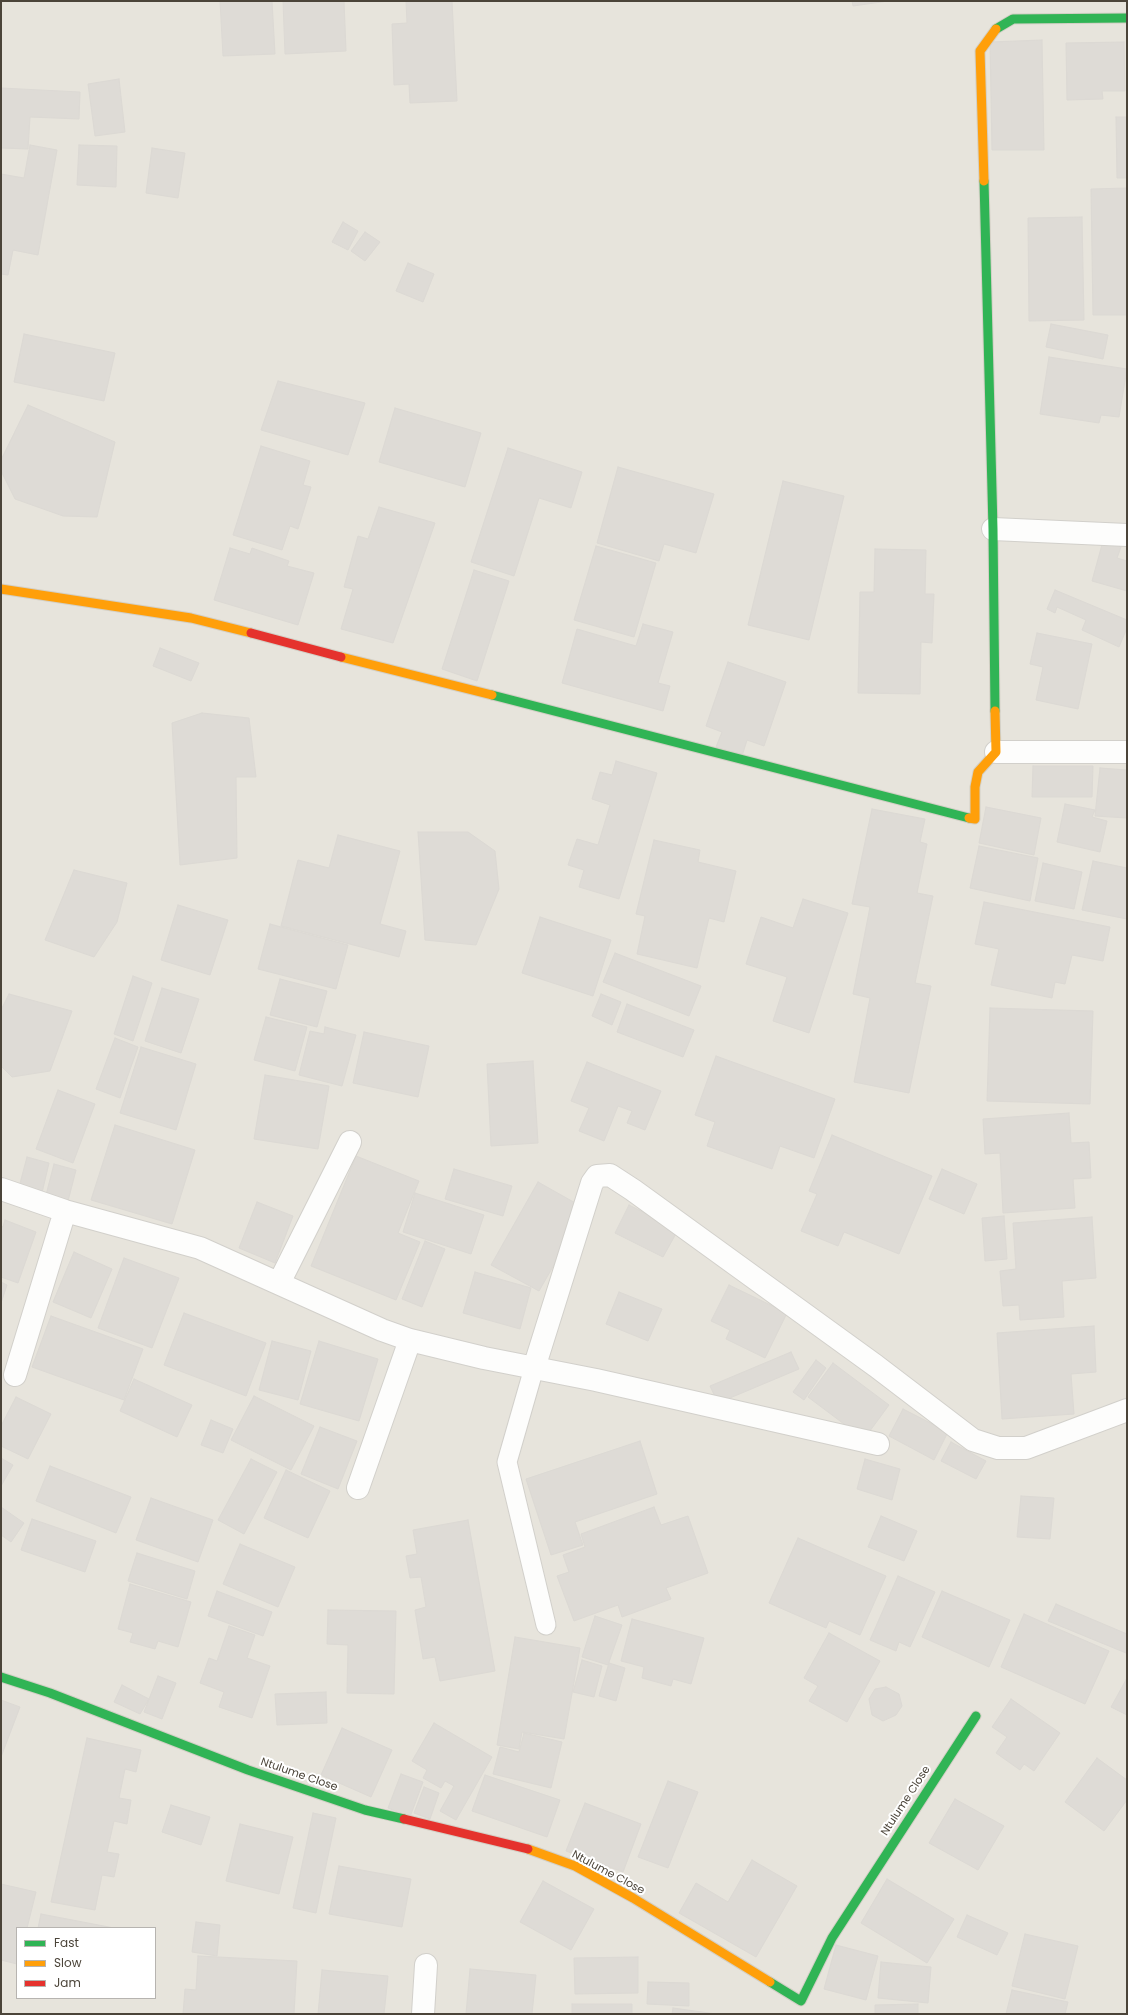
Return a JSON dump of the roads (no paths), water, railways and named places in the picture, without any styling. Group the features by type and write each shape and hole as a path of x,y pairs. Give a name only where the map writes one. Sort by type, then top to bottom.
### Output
{"street":[{"path":"1,589 191,618 975,819 975,787 978,772 996,752 993,529 980,51 993,30 1013,19 1127,18"},
{"path":"993,529 1127,535"},
{"path":"996,752 1127,752"},
{"path":"279,1284 350,1142"},
{"path":"534,1368 592,1183 597,1176 610,1176 633,1190 876,1366 973,1440 998,1448 1026,1448 1127,1410"},
{"path":"1,1189 65,1211 200,1248 382,1330 410,1340 534,1368 596,1380 878,1444"},
{"path":"15,1375 65,1211"},
{"path":"358,1488 410,1340"},
{"name":"Ntulume Close","path":"1,1677 50,1693 248,1770 365,1810 531,1850 575,1866 633,1898 801,2001 832,1938 976,1716"},
{"path":"423,2014 426,1965"}],"lane":[{"path":"534,1368 507,1462 546,1625"}]}
